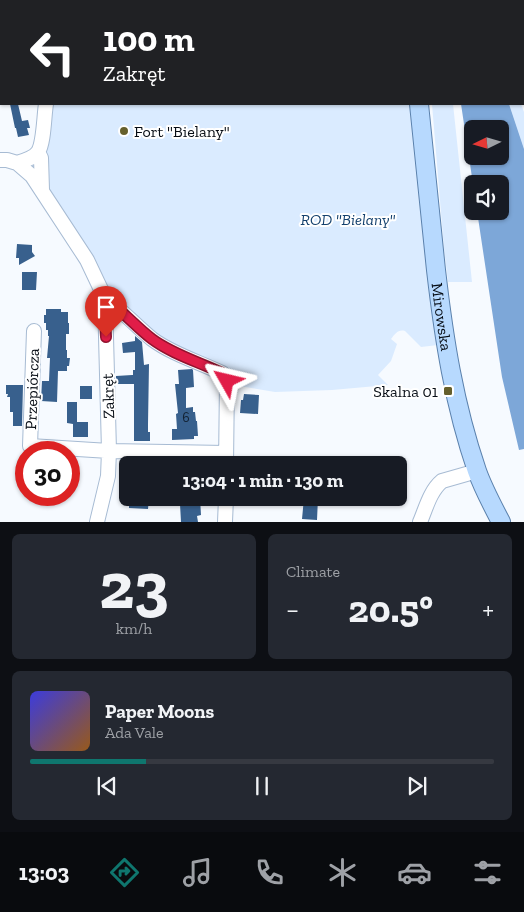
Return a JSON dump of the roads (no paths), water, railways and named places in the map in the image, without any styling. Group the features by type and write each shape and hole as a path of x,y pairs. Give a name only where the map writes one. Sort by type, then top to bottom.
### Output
{"main road":[{"name":"Mirowska","path":"419,105 430,219 448,358 462,422 477,471 501,522"}],"street":[{"path":"0,160 17,163 28,159 38,152 42,141 46,105"},
{"path":"38,152 41,158 42,191"},
{"name":"Zakręt","path":"17,163 32,176 88,260 104,298 109,451 108,476 97,522"},
{"path":"104,298 152,339 222,373 227,381 226,456"},
{"name":"Przepiórcza","path":"34,331 30,446 109,451"},
{"path":"109,451 182,456"},
{"path":"420,522 438,484 442,481 477,471"},
{"path":"226,506 226,522"}],"water":[{"path":"461,105 509,105 524,149 524,449 519,450 502,377 478,220 509,220 509,175 472,175 470,165 509,165 509,120 464,120 464,124"}],"place":[{"name":"Fort \"Bielany\"","path":"124,131"},
{"name":"Skalna 01","path":"448,391"}],"park label":[{"name":"ROD \"Bielany\"","path":"348,219"}]}
